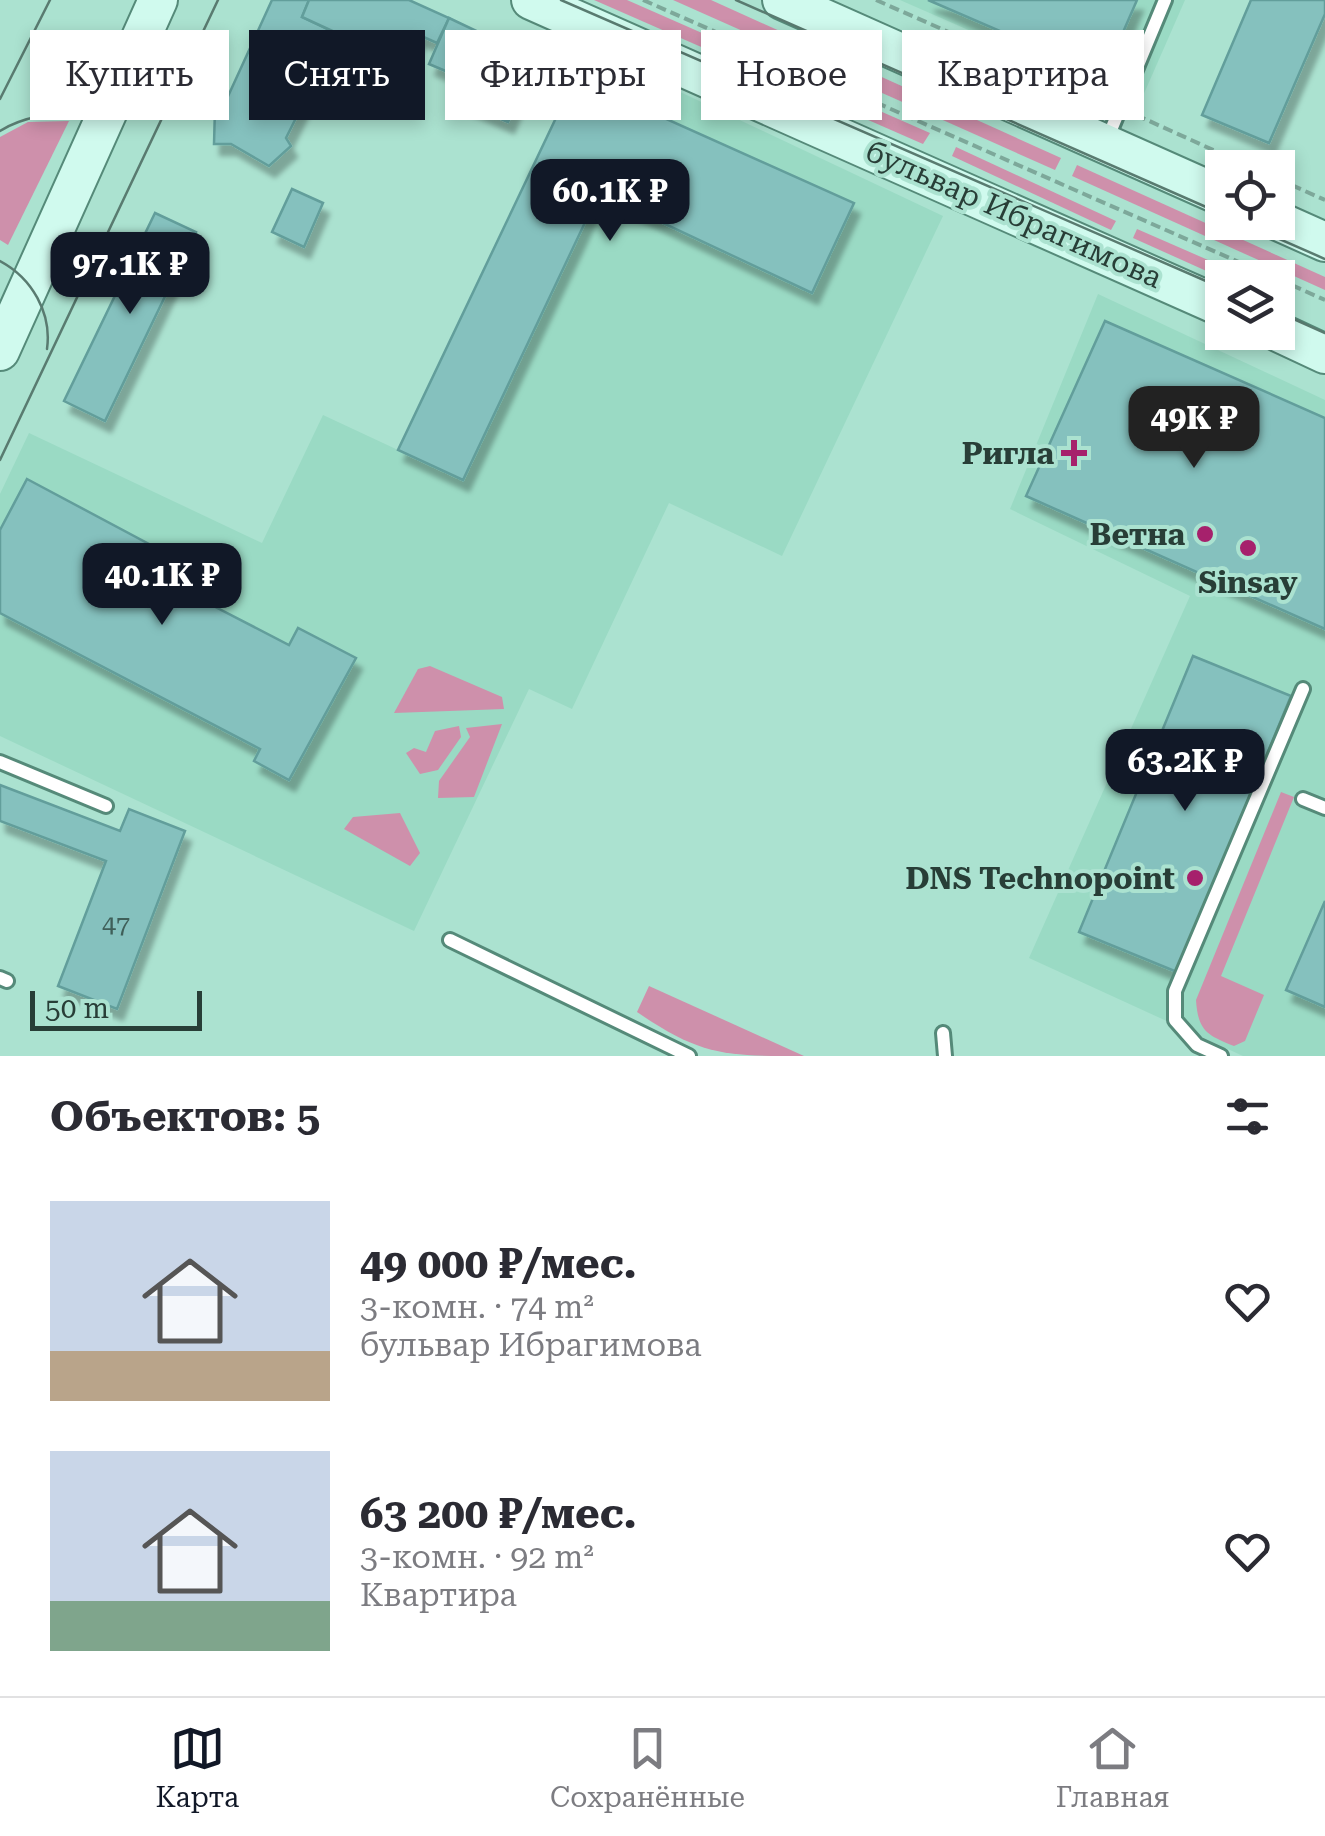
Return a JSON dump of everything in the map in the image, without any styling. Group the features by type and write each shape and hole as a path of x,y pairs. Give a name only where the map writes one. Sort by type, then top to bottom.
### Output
{"main road":[{"path":"0,351 158,0"},
{"name":"бульвар Ибрагимова","path":"531,0 1205,300"},
{"path":"782,0 1205,188"},
{"path":"1295,229 1325,242"},
{"path":"1295,340 1325,354"}],"lane":[{"path":"1144,49 1164,0"},
{"path":"1105,144 1115,120"},
{"path":"1221,1056 1197,1045 1175,1020 1175,991 1304,689"},
{"path":"0,762 106,806"},
{"path":"1302,799 1325,808"},
{"path":"450,940 663,1050 689,1056"},
{"path":"942,1033 945,1056"}],"path":[{"path":"643,0 1235,260"},
{"path":"876,0 944,30"},
{"path":"1144,119 1213,150"},
{"path":"1295,186 1325,200"},
{"path":"1295,287 1325,300"}],"shaded area":[{"path":"594,0 627,0 701,32 701,47 681,38 681,30 663,30"},
{"path":"673,0 711,0 777,30 740,30"},
{"path":"900,0 1185,0 1144,94 1144,30 968,30"},
{"path":"882,77 902,86 902,102 882,93"},
{"path":"681,92 701,102 701,120 740,120 943,216 782,556 669,503 572,709 529,689 414,931 0,736 0,494 29,433 262,543 323,415 398,450 555,120 681,120"},
{"path":"882,112 930,133 923,144 868,120 882,120"},
{"path":"943,120 977,120 1061,158 1055,170"},
{"path":"69,121 8,245 0,240 0,137 28,122"},
{"path":"956,147 1116,221 1111,230 952,156"},
{"path":"1077,165 1205,223 1205,236 1072,176"},
{"path":"1137,229 1208,260 1205,270 1133,238"},
{"path":"1214,240 1243,240 1287,260 1258,260"},
{"path":"1295,263 1325,277 1325,290 1295,276"},
{"path":"1098,294 1205,344 1205,350 1218,350 1325,400 1325,1056 1243,1056 1029,958 1190,596 1010,509"},
{"path":"430,666 502,697 504,709 394,713 418,669"},
{"path":"502,724 474,797 438,798 439,781 470,737 466,728"},
{"path":"459,726 461,737 438,770 420,774 406,753 414,748 426,752 435,731"},
{"path":"1281,792 1294,797 1221,976 1264,995 1245,1041 1234,1046 1206,1030 1199,1019 1196,1000"},
{"path":"400,813 420,853 410,866 344,829 353,817"},
{"path":"649,986 804,1056 733,1054 679,1037 637,1012"}],"building":[{"path":"272,0 309,0 302,17 330,30 258,30"},
{"path":"309,0 409,0 449,18 437,43 425,38 425,30 330,30 302,17"},
{"path":"928,0 1137,0 1124,30 997,30"},
{"path":"1251,0 1325,0 1325,14 1269,143 1202,115"},
{"path":"449,18 474,30 445,30 445,71 429,64"},
{"path":"249,50 249,120 295,120 286,138 291,146 269,166 231,144 214,144 215,120 229,120 229,94"},
{"path":"555,120 669,120 854,203 812,293 599,193 463,480 398,450"},
{"path":"292,189 323,203 304,247 272,232"},
{"path":"155,213 196,232 105,421 64,401"},
{"path":"1105,321 1325,418 1325,629 1026,496"},
{"path":"27,479 209,576 198,598 289,645 298,628 356,658 289,780 254,761 260,749 0,613 0,530"},
{"path":"1193,656 1291,696 1177,972 1079,932"},
{"path":"0,785 120,831 129,809 185,831 117,1009 58,986 106,861 0,821"},
{"path":"1325,901 1325,1007 1286,990"}],"tram line":[{"path":"0,99 50,0"},
{"path":"0,460 218,0"},
{"path":"561,0 1205,281"},
{"path":"736,0 1205,207"},
{"path":"0,131 30,119"},
{"path":"1282,240 1325,259"},
{"path":"0,261 22,277 37,298 46,322 47,349"},
{"path":"1295,320 1325,333"}],"place":[{"name":"Ригла","path":"1074,453"},
{"name":"Ветна","path":"1205,534"},
{"name":"Sinsay","path":"1248,548"},
{"name":"DNS Technopoint","path":"1195,878"}]}
